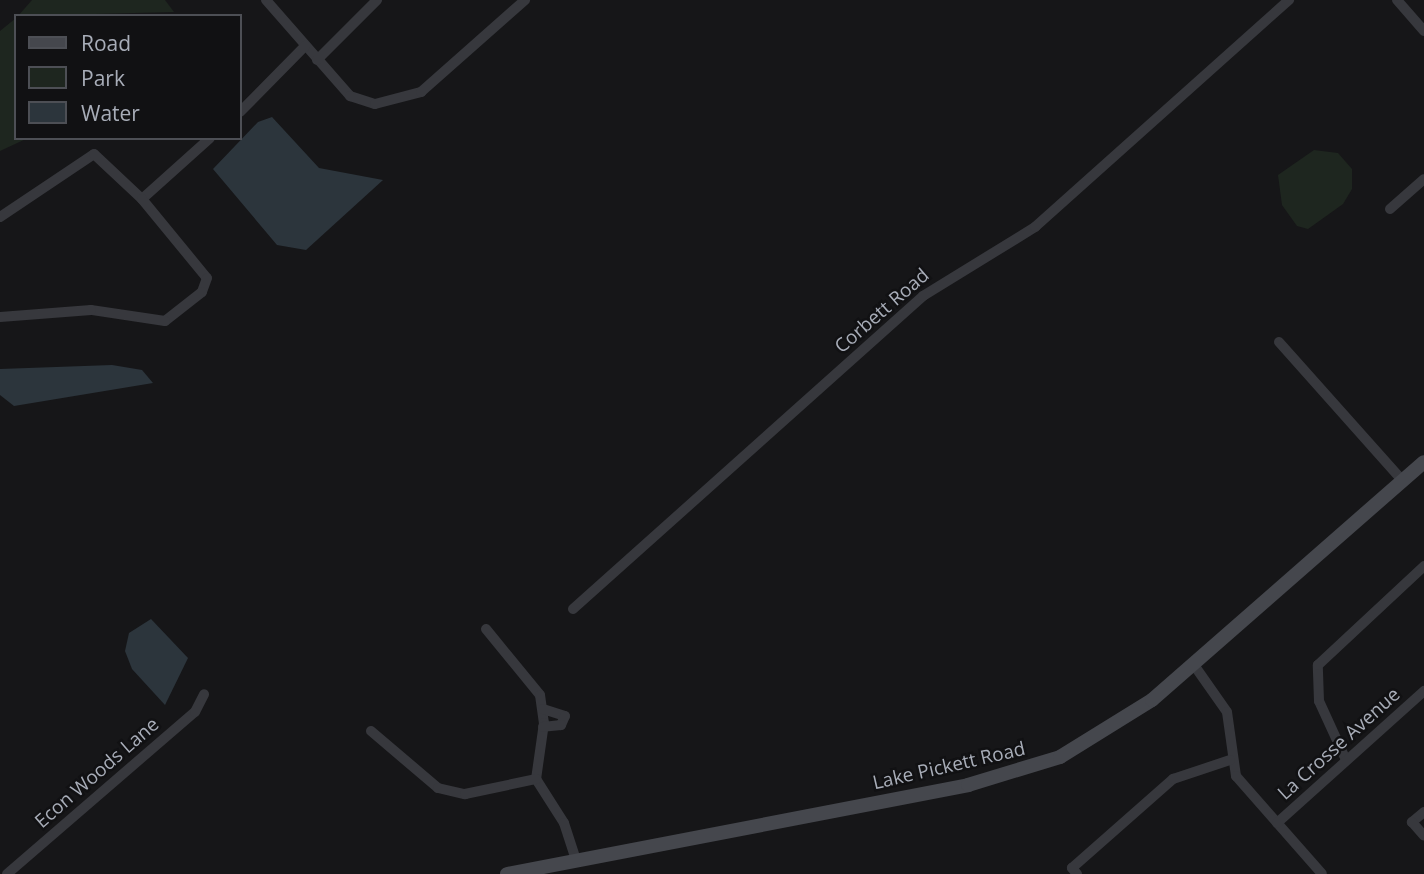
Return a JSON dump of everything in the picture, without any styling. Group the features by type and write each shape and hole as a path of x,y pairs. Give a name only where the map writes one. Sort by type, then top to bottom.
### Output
{"main road":[{"name":"Lake Pickett Road","path":"507,874 1026,770 1122,723 1194,665 1424,463"}],"street":[{"path":"266,0 349,96 396,104 421,92 525,0"},
{"path":"317,60 377,0"},
{"name":"Corbett Road","path":"573,609 923,296 1035,227 1289,0"},
{"path":"1396,0 1424,31"},
{"path":"242,110 305,46"},
{"path":"142,199 209,140"},
{"path":"0,218 89,155 105,159 204,268 202,292 165,321 91,310 0,317"},
{"path":"1390,209 1424,179"},
{"path":"1279,342 1403,481"},
{"path":"1346,760 1319,701 1318,665 1424,566"},
{"path":"486,629 536,689 543,709 536,779 564,823 576,861"},
{"path":"1194,665 1227,712 1230,760 1277,823 1322,874"},
{"name":"La Crosse Avenue","path":"1277,823 1424,691"},
{"name":"Econ Woods Lane","path":"6,874 195,712 204,694"},
{"path":"543,709 565,716 557,727 543,727"},
{"path":"371,731 438,788 465,794 536,779"},
{"path":"1077,874 1072,868 1173,779 1230,760"},
{"path":"1424,812 1412,822 1424,836"}],"green space":[{"path":"32,0 165,0 174,12 96,14 20,14"},
{"path":"14,20 14,140 24,140 0,151 0,31"},
{"path":"1314,150 1338,153 1352,169 1352,189 1343,204 1308,229 1297,226 1282,205 1278,175"}],"water":[{"path":"272,117 319,168 383,180 306,250 277,245 213,169 258,122"},
{"path":"112,365 142,370 153,383 14,406 0,395 0,369"},
{"path":"151,619 188,658 165,705 132,669 125,651 129,633"}]}
